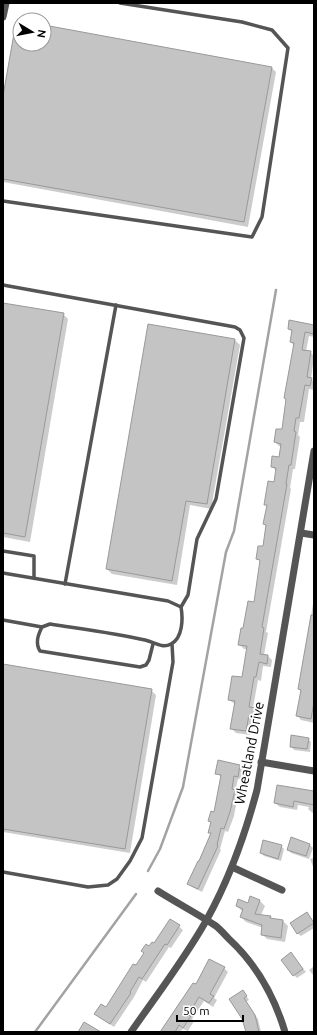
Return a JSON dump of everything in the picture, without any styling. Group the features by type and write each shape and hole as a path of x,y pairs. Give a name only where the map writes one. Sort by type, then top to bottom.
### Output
{"street":[{"path":"3,17 6,3"},
{"name":"Wheatland Drive","path":"131,1032 184,957 206,920 232,868 247,827 257,790 314,451"},
{"path":"301,533 314,535"},
{"path":"261,762 314,772"},
{"path":"232,868 282,890"},
{"path":"158,891 217,927 240,948 256,969 271,993 285,1032"}],"lane":[{"path":"3,201 252,237 262,217 288,48 272,30 242,22 120,3"},
{"path":"3,285 235,327 240,330 244,338 216,499 197,539 188,595 181,607 182,617 178,637 172,644 163,646 147,641 50,624 42,627 3,620"},
{"path":"65,584 116,306"},
{"path":"3,551 34,556 34,578"},
{"path":"3,573 168,602 181,607"},
{"path":"42,627 38,636 37,646 40,651 140,667 146,665 153,644"},
{"path":"3,872 88,887 108,885 118,879 130,861 142,838 173,662 172,644"}],"building":[{"path":"52,26 272,67 244,222 3,179 3,96 12,45 12,52 52,52"},
{"path":"3,303 64,313 25,537 3,533"},
{"path":"289,320 314,325 314,334 305,332 302,350 311,351 307,377 312,378 310,386 305,385 299,418 296,418 294,431 296,432 291,465 289,465 262,627 264,628 260,654 268,655 267,664 259,662 256,677 254,677 249,707 256,708 255,716 249,715 246,731 230,729 235,701 228,700 232,676 242,677 247,646 238,645 248,601 254,602 260,560 256,559 258,546 263,546 266,525 263,524 267,505 264,505 268,481 274,482 276,468 271,467 272,456 279,457 281,444 274,442 276,429 282,429 286,399 284,398 294,343 290,342 292,330 288,329"},
{"path":"148,324 235,339 207,504 186,501 172,581 106,569"},
{"path":"311,615 314,615 314,702 311,719 296,716 301,690 298,689"},
{"path":"3,664 152,689 125,849 3,829"},
{"path":"291,735 309,738 307,749 290,747"},
{"path":"218,760 240,765 238,777 234,776 232,789 235,790 230,812 224,829 221,828 218,846 198,889 187,884 211,833 208,833 211,822 208,821 211,811 214,812 221,775 215,774"},
{"path":"277,785 314,791 314,805 294,801 293,807 274,803"},
{"path":"291,837 310,844 306,856 287,850"},
{"path":"263,840 282,845 278,859 260,853"},
{"path":"250,896 260,900 255,914 271,916 270,918 283,920 281,938 261,935 262,925 240,917 243,909 236,906 238,899 248,903"},
{"path":"307,912 314,923 297,934 290,923"},
{"path":"170,919 180,925 167,945 165,944 142,979 139,977 130,992 131,993 110,1024 94,1014 101,1004 106,1007 133,964 136,965 144,953 141,951 146,944 149,946 152,942 154,943"},
{"path":"291,952 303,969 293,976 281,960"},
{"path":"209,959 225,967 210,994 214,996 209,1003 199,997 188,1015 191,1016 183,1028 179,1025 175,1032 160,1032 193,983 196,984"},
{"path":"243,990 247,996 244,998 255,1015 259,1032 246,1032 242,1019 229,999"},
{"path":"84,1022 101,1032 78,1032"}],"waterway":[{"path":"148,871 160,849 183,787 226,552 234,531 276,290"},
{"path":"35,1032 136,894"}]}
